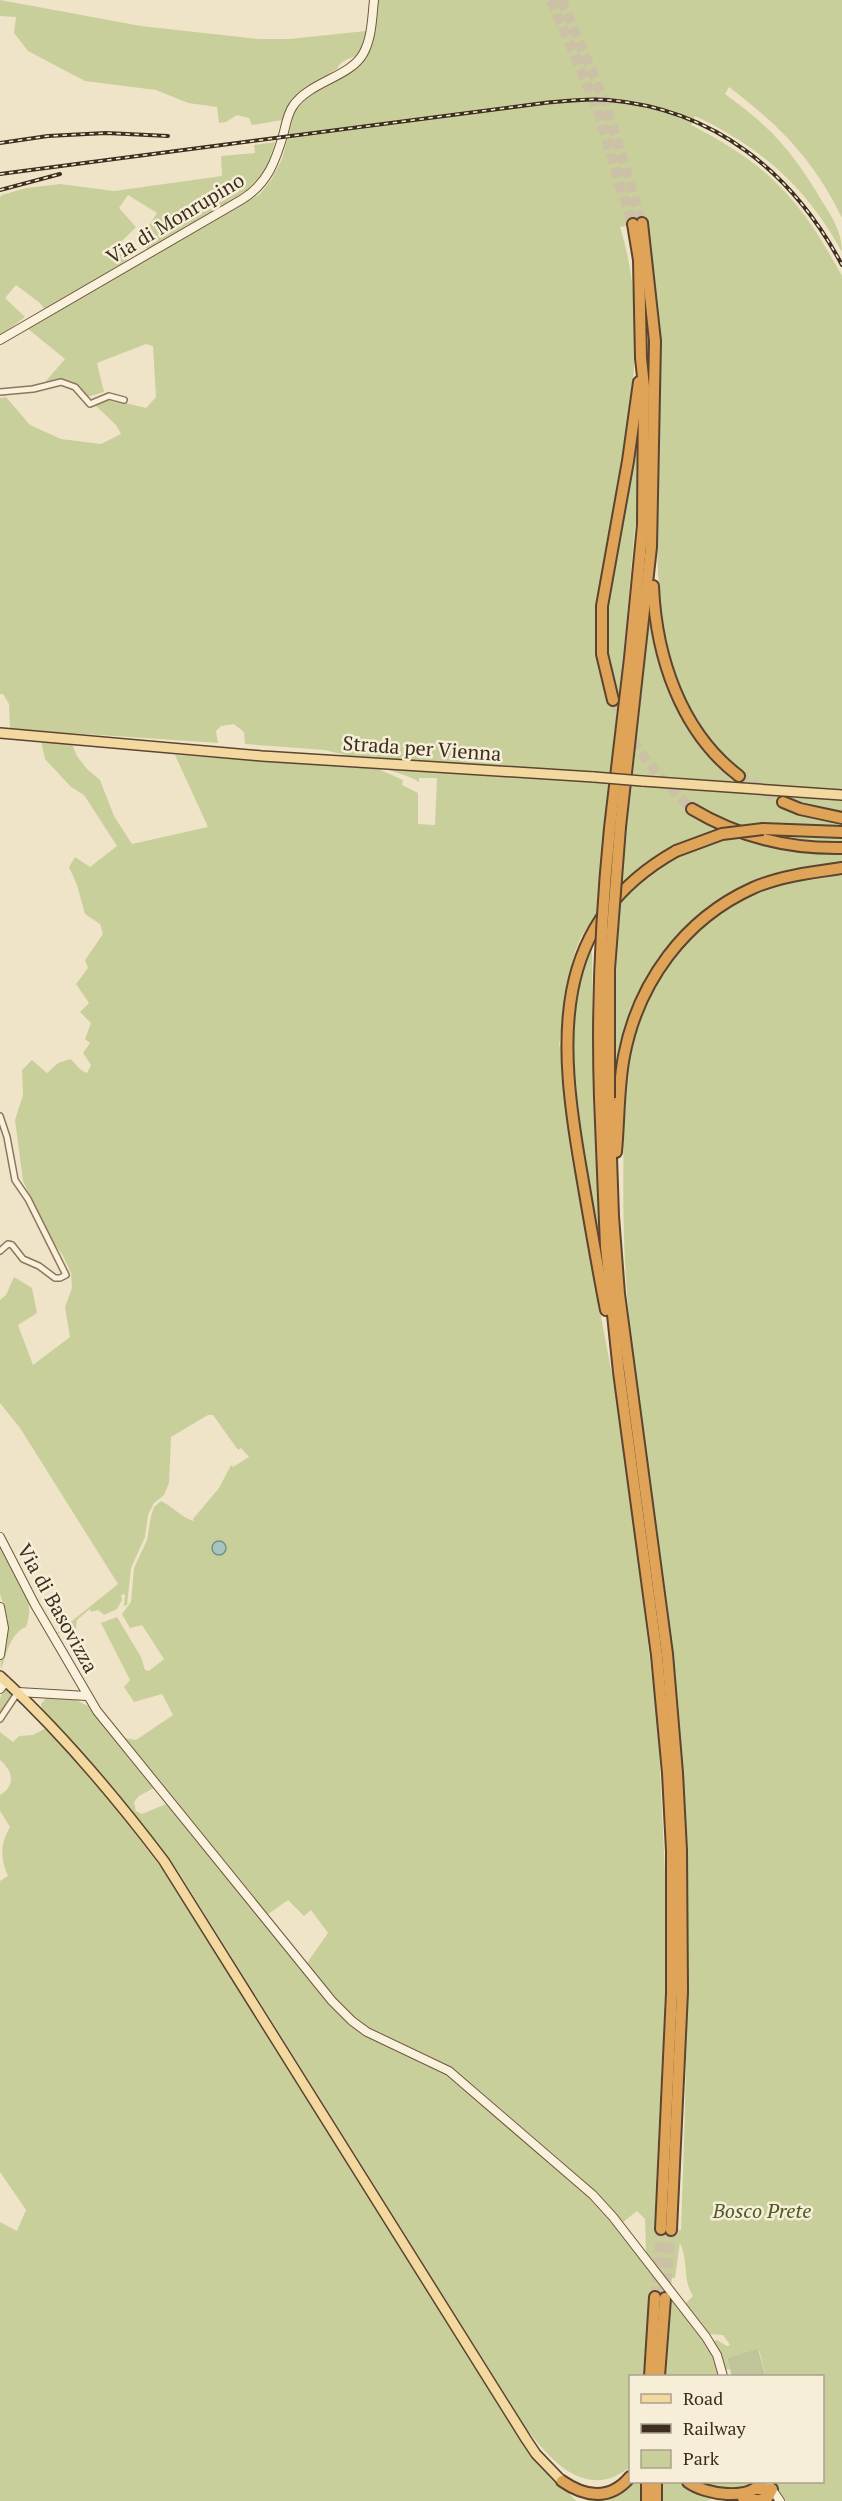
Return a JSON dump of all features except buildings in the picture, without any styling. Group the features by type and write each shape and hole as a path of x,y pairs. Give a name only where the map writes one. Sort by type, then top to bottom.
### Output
{"highway":[{"path":"604,1098 621,1312 667,1654 677,1773 681,1850 682,1992 666,2229 672,1993 669,1806 657,1655 619,1372 606,1247 604,1098 599,980 632,647 647,525 655,341 638,223 641,358 650,431"},
{"path":"613,700 602,654 602,606 631,440 641,358"},
{"path":"647,525 651,547 656,619 677,693 685,713 704,743 713,755 739,776"},
{"path":"615,827 651,547"},
{"path":"783,802 809,812 842,818"},
{"path":"692,809 726,828 765,839 803,846 842,848"},
{"path":"619,1372 597,1266 568,1073 568,1012 573,982 582,956 595,927 612,902 652,864 676,851 722,834 763,829 842,832"},
{"path":"611,1184 616,1161 623,1059 633,1020 648,987 666,959 689,931 715,909 755,887 842,868"},
{"path":"649,2375 655,2363 660,2298"},
{"path":"655,2363 660,2375"},
{"path":"562,2481 583,2493 600,2495 618,2488 629,2478"},
{"path":"562,2481 582,2501"},
{"path":"647,2483 647,2501"},
{"path":"656,2483 656,2501"},
{"path":"692,2483 710,2493 736,2497"},
{"path":"716,2501 760,2493 770,2485"}],"main road":[{"name":"Via di Monrupino","path":"0,340 258,188 273,165 293,106 308,92 355,63 362,56 370,36 374,0"},
{"name":"Strada per Vienna","path":"0,733 262,756 842,795"},
{"name":"Via di Basovizza","path":"0,1536 87,1696 345,2015 366,2032 449,2071 593,2195 613,2217 706,2337 717,2355 723,2375"},
{"path":"0,1607 4,1628 0,1654"},
{"path":"2,1682 18,1692 108,1789 164,1860 526,2439 536,2454 562,2481"},
{"path":"18,1692 87,1696"},
{"path":"770,2485 780,2501"}],"street":[{"path":"0,392 33,389 61,382 75,387 90,404 109,396 124,400"},
{"path":"0,1116 9,1143 15,1180 66,1275 55,1278 45,1269 23,1259 12,1245 8,1244 0,1251"},
{"path":"0,1719 18,1692"}],"green space":[{"path":"0,0 141,26 258,39 289,39 366,31 359,55 343,61 337,69 305,90 292,103 283,120 252,125 249,118 237,115 226,122 219,123 217,107 188,103 156,90 85,81 28,51 14,33 16,17 0,16"},
{"path":"377,0 842,0 842,218 819,178 780,130 729,87 725,94 756,118 791,154 836,225 842,252 813,208 797,189 761,156 719,128 695,116 691,125 741,154 780,187 812,226 842,276 842,790 633,774 648,617 668,686 688,728 701,748 717,765 736,780 742,772 702,732 686,704 677,680 664,629 658,576 657,526 635,525 613,774 350,756 324,750 245,744 244,732 234,724 221,726 216,731 218,743 10,729 9,704 3,694 0,694 0,398 6,397 30,425 61,439 101,444 121,434 116,425 95,405 110,399 146,408 156,397 153,346 146,344 97,363 104,392 87,397 78,386 70,381 46,381 65,359 27,328 260,194 271,180 282,159 295,111 307,98 359,66 368,53 375,31","holes":["644,223 654,274 658,326 659,430 655,431 627,427 631,403 635,327 631,276 620,227","631,461 605,618 607,660 597,618"]},
{"path":"275,142 266,171 248,192 148,250 137,237 144,225 149,225 157,213 128,195 119,208 136,227 115,248 127,260 45,310 40,303 16,285 5,298 25,317 0,336 0,197 2,195 26,188 60,184 114,191 222,176 221,156 255,153 254,145"},
{"name":"Bosco Prete","path":"41,741 72,744 77,756 87,769 100,780 114,816 132,844 208,827 175,755 378,769 403,780 402,785 418,793 418,824 435,825 437,778 419,778 419,782 384,768 384,766 612,783 598,911 581,937 575,952 566,986 559,1046 567,1047 576,989 592,938 593,1099 600,1237 597,1237 572,1073 561,1074 592,1268 623,1434 658,1727 666,1894 665,1996 654,2228 681,2230 687,1976 683,1785 675,1669 626,1281 623,1207 624,1108 615,1107 612,993 617,898 674,848 646,862 619,888 630,784 842,800 842,813 807,806 785,797 842,823 842,827 763,824 842,836 842,843 804,841 767,835 714,816 697,806 689,814 725,831 763,844 802,851 842,853 842,863 798,869 769,877 773,886 800,878 842,872 842,2501 786,2501 774,2483 824,2483 824,2375 762,2375 765,2374 759,2350 727,2358 730,2369 725,2370 714,2341 730,2345 723,2335 709,2334 705,2331 685,2304 693,2296 680,2243 675,2278 665,2278 646,2254 645,2219 637,2211 622,2223 570,2169 471,2084 437,2060 382,2036 359,2022 307,1963 328,1933 311,1910 304,1916 288,1900 267,1915 124,1738 136,1740 173,1715 162,1694 134,1702 124,1687 130,1680 101,1623 117,1617 141,1657 145,1670 149,1671 164,1659 142,1625 130,1628 122,1614 131,1602 134,1568 147,1540 154,1507 161,1501 194,1521 193,1519 219,1488 231,1465 233,1467 249,1457 241,1448 238,1450 213,1415 208,1415 171,1437 169,1483 164,1495 154,1503 148,1515 145,1537 131,1568 127,1605 124,1606 125,1594 121,1595 122,1600 117,1609 104,1615 98,1610 91,1612 90,1609 77,1620 76,1628 67,1634 57,1633 118,1584 20,1428 0,1403 0,1300 6,1295 14,1277 32,1288 37,1313 18,1325 33,1365 70,1337 65,1307 72,1288 71,1273 63,1256 49,1236 23,1181 15,1120 23,1095 22,1070 32,1060 47,1073 58,1063 70,1059 87,1073 91,1065 83,1053 90,1043 85,1039 91,1023 80,1012 89,1003 76,984 88,968 85,960 103,934 100,924 85,914 69,867 75,857 90,867 117,846 84,795 71,787 45,759"},
{"path":"0,1545 23,1584 29,1605 26,1627 12,1640 1,1670 0,1654 4,1655 8,1627 0,1594"},
{"path":"9,1689 13,1693 0,1713 0,1698 4,1690"},
{"path":"47,1697 76,1700 90,1707 154,1788 139,1796 134,1802 136,1811 142,1814 166,1804 347,2022 379,2043 446,2074 597,2203 703,2338 715,2358 720,2375 665,2375 669,2299 650,2297 643,2375 629,2375 629,2468 615,2477 600,2480 585,2479 559,2465 536,2441 178,1871 116,1791 42,1710 41,1704"},
{"path":"46,1728 101,1790 163,1870 260,2020 511,2425 525,2445 576,2501 0,2501 0,2222 17,2231 26,2210 0,2172 0,1881 8,1876 2,1851 10,1827 0,1811 0,1795 9,1787 11,1778 7,1768 0,1760 0,1732 13,1742 19,1736 33,1735"},
{"path":"758,2349 765,2375 732,2375 727,2358"},
{"path":"629,2482 641,2483 642,2501 588,2501 583,2496 603,2497"},
{"path":"662,2483 686,2483 714,2498 707,2501 662,2501"},
{"path":"698,2483 755,2483 734,2493"}],"water":[{"path":"216,1541 222,1541 226,1548 222,1555 216,1555 212,1551 212,1545"}],"tunnel":[{"path":"551,0 598,110 633,224"},
{"path":"561,0 605,101 642,223"},
{"path":"613,700 637,747 667,784 692,809"},
{"path":"739,776 783,802"},
{"path":"655,2297 661,2229"},
{"path":"665,2298 671,2230"}],"railway":[{"path":"0,174 544,103 608,100 647,106 683,117 716,132 747,151 775,175 800,202 842,265"},
{"path":"0,143 48,136 106,133 168,136"},
{"path":"0,190 60,174"}]}
